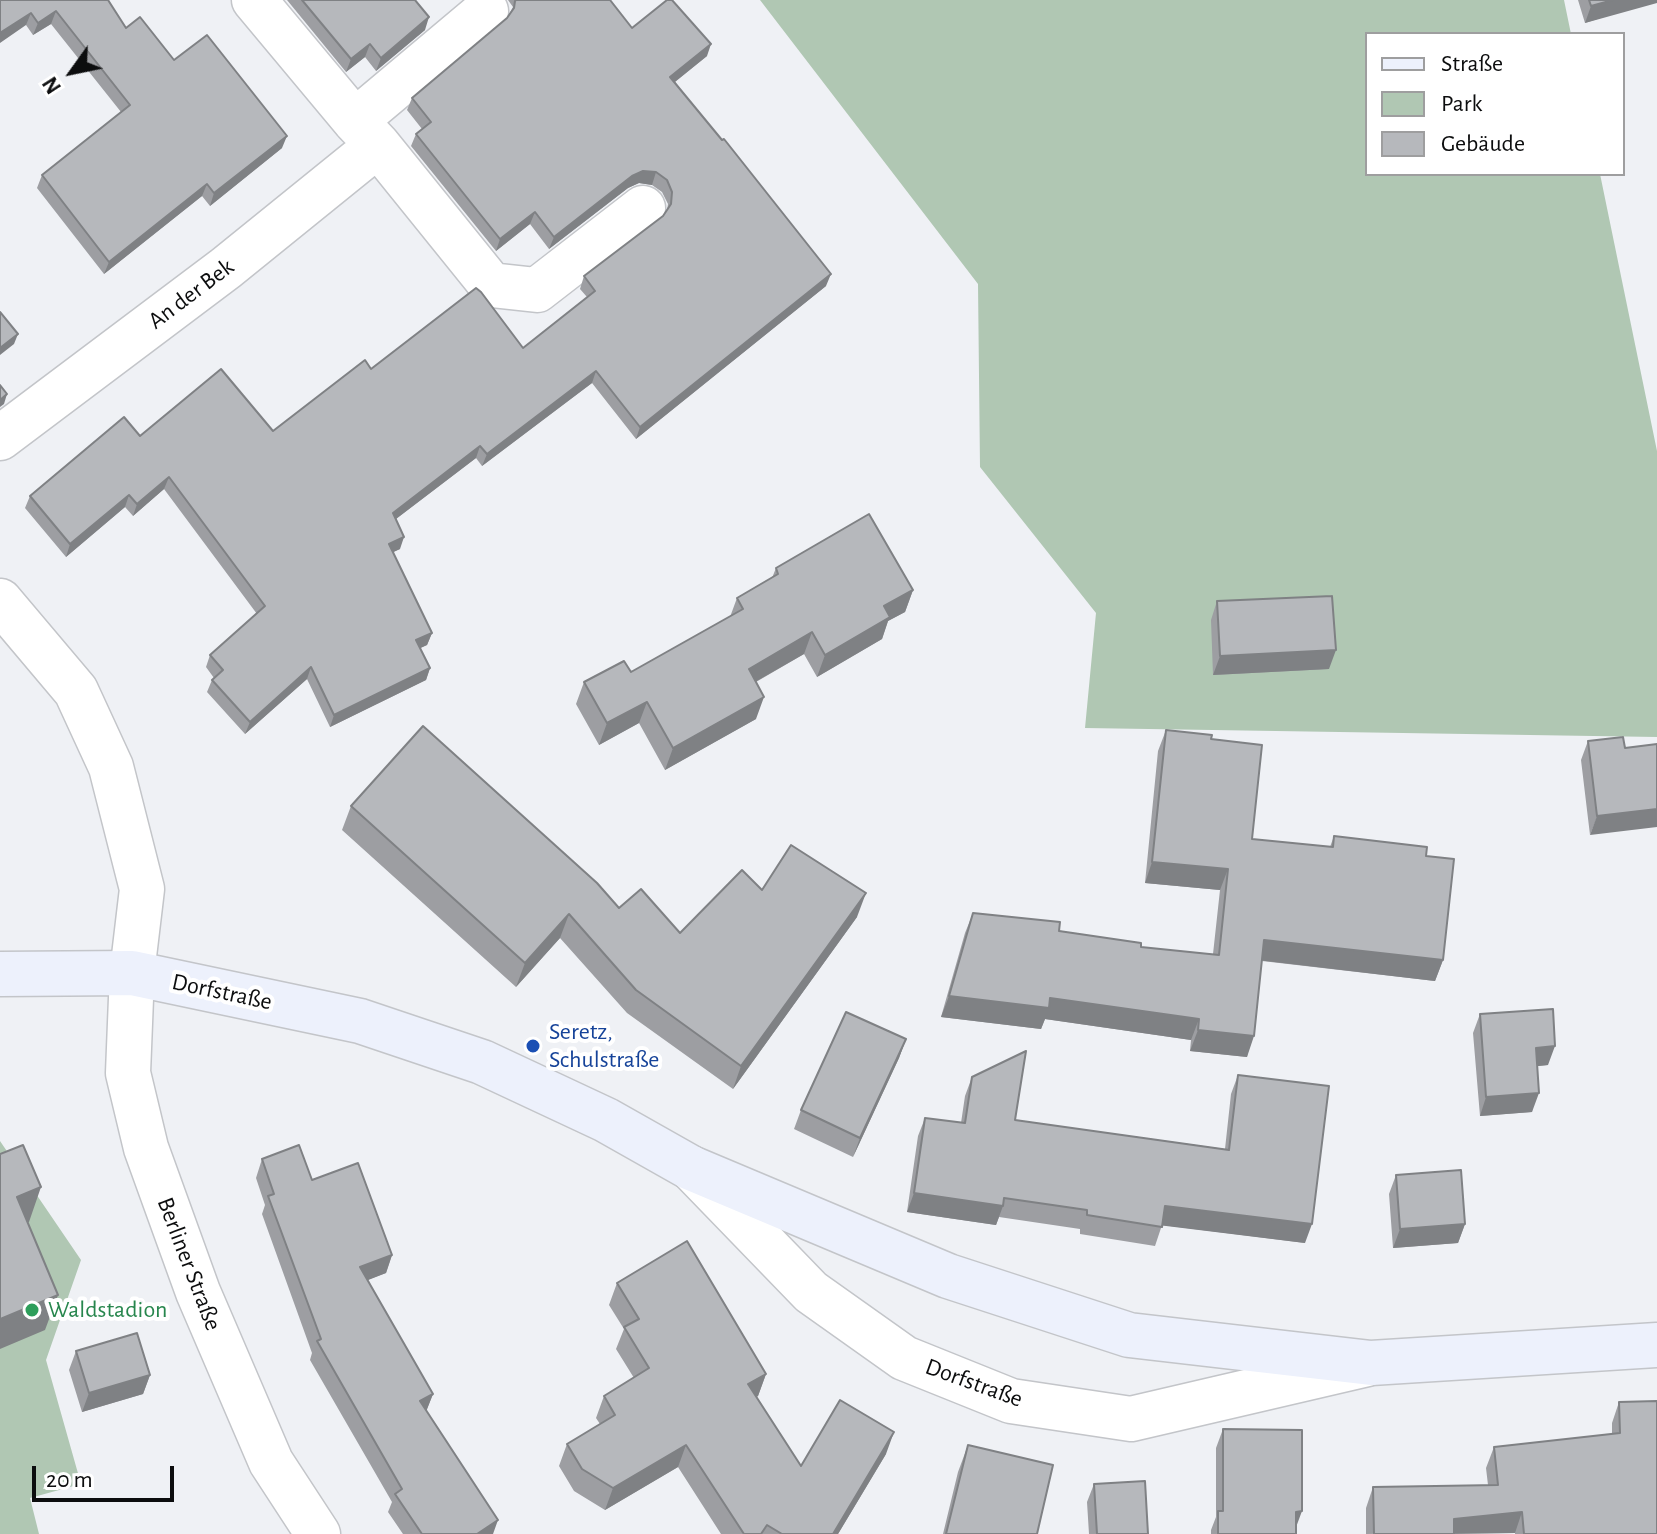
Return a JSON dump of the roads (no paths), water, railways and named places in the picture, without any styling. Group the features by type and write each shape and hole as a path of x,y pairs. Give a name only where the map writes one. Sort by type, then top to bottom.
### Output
{"main road":[{"name":"Dorfstraße","path":"0,974 132,973 360,1021 482,1062 606,1120 691,1168 948,1276 1129,1335 1371,1363 1657,1345"}],"street":[{"path":"254,0 491,285 537,290 643,208"},
{"name":"An der Bek","path":"0,438 226,268 366,133 486,11"},
{"path":"0,601 76,691 111,767 142,889 132,973"},
{"name":"Berliner Straße","path":"132,973 128,1073 146,1148 198,1292 271,1462 318,1534"},
{"name":"Dorfstraße","path":"691,1168 811,1292 904,1358 1011,1401 1131,1419 1371,1363"}],"place":[{"name":"Seretz, Schulstraße","path":"533,1046"},
{"name":"Waldstadion","path":"32,1310"}]}
